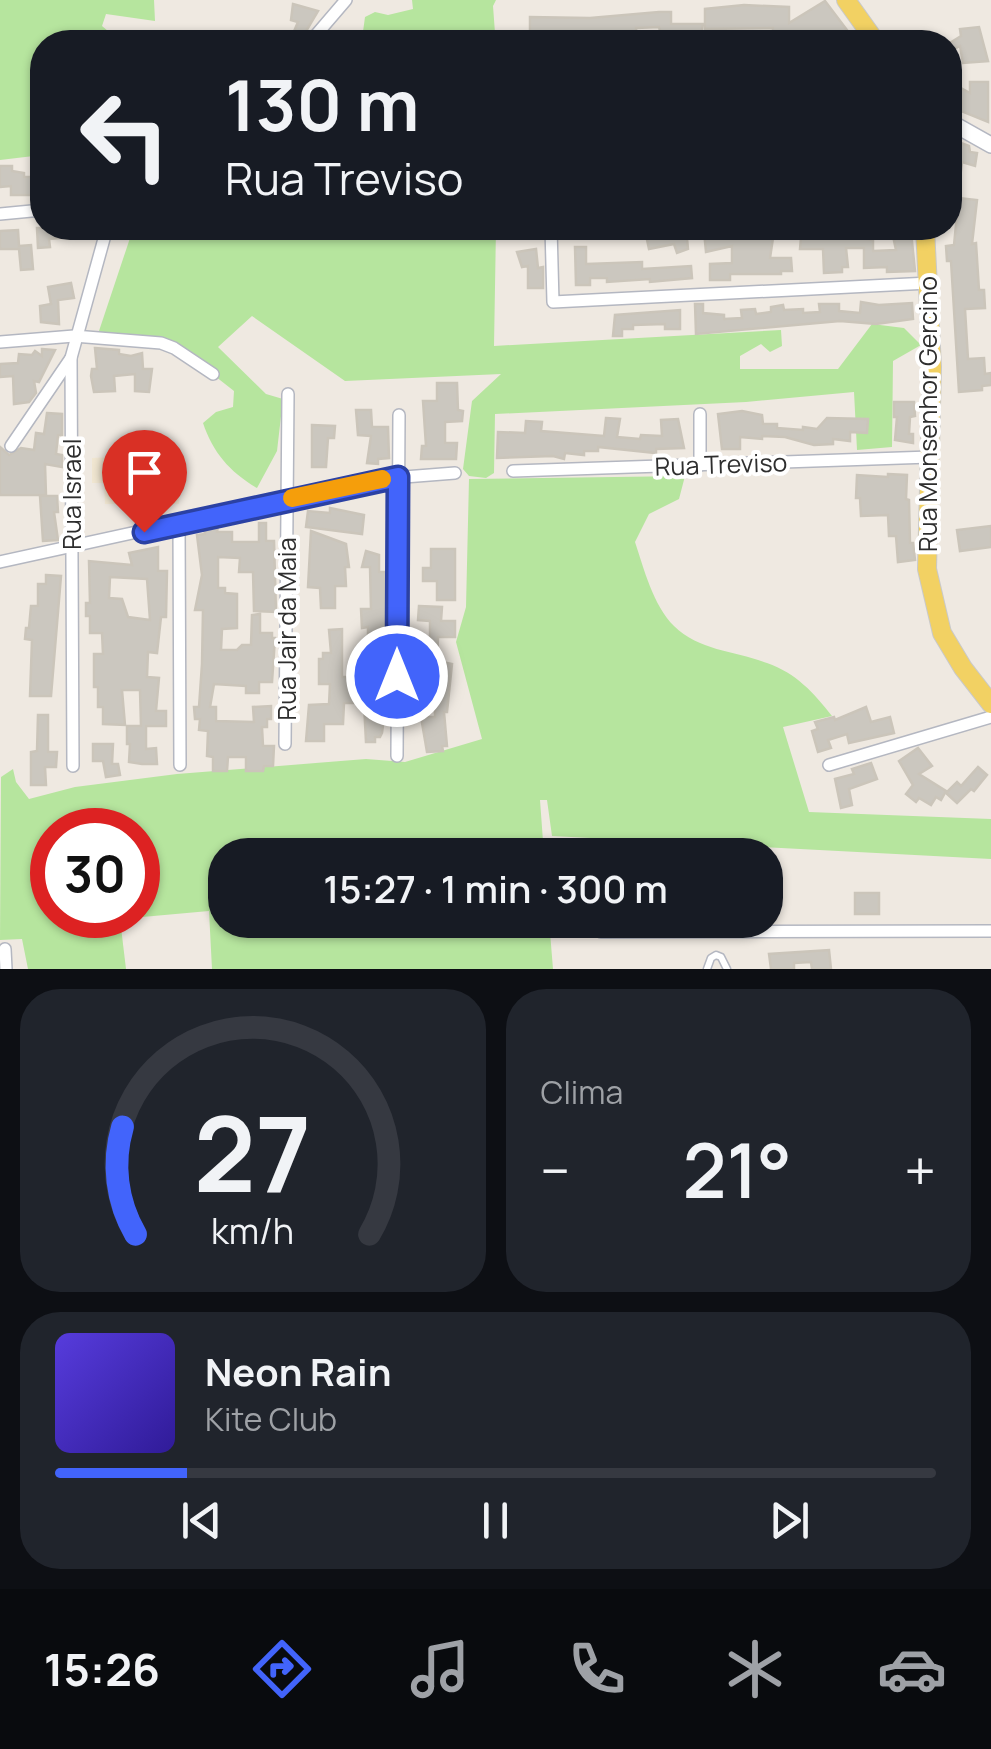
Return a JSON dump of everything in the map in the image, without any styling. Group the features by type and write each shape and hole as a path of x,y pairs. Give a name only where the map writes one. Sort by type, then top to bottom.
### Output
{"main road":[{"path":"846,0 867,30"},
{"name":"Rua Monsenhor Gercino","path":"925,240 930,457 926,541 935,612 953,653 991,704"}],"street":[{"path":"320,30 346,0"},
{"path":"962,129 991,145"},
{"path":"0,214 30,211"},
{"name":"Rua Israel","path":"73,766 71,358 103,240"},
{"path":"551,240 553,302 929,283"},
{"path":"0,342 74,336 160,342 212,374"},
{"path":"11,446 71,358"},
{"name":"Rua Jair da Maia","path":"285,744 288,394"},
{"path":"700,414 700,465"},
{"path":"396,756 399,415"},
{"name":"Rua Treviso","path":"512,471 930,457"},
{"path":"0,562 398,477 454,473"},
{"path":"180,524 180,765"},
{"path":"830,764 991,717"},
{"path":"783,932 991,931"},
{"path":"5,949 6,969"}],"lane":[{"path":"707,969 716,955 714,938"},
{"path":"716,955 727,969"}],"shaded area":[{"path":"110,448 162,448 162,487 179,487 179,504 105,504 104,483 92,483 92,458 110,457"}],"green space":[{"path":"0,0 154,0 155,21 106,14 102,26 107,30 30,30 30,156 0,160"},
{"path":"412,0 496,0 495,30 363,30 365,17 375,12 388,15 413,9"},
{"path":"129,240 496,240 494,346 781,330 782,346 770,352 761,344 740,356 740,369 838,369 872,324 904,328 921,345 893,361 892,447 857,450 854,392 746,402 495,414 494,473 486,478 469,476 463,469 472,401 501,374 345,381 252,316 218,347 266,394 283,399 277,451 257,488 224,461 203,423 216,412 233,407 234,391 174,344 97,337"},
{"path":"685,476 679,499 649,514 635,542 646,575 660,608 684,634 706,646 787,672 832,716 783,727 809,812 991,819 991,859 783,848 783,838 552,836 547,800 540,800 543,838 208,838 208,911 160,915 160,808 30,808 30,938 122,938 126,969 28,969 22,939 0,940 1,777 13,769 16,782 29,799 75,787 177,774 366,759 405,762 482,739 456,642 466,607 469,479"},
{"path":"210,938 550,938 553,969 212,969"}],"building":[{"path":"825,1 847,30 705,29 705,9 744,5 789,7 789,23"},
{"path":"293,4 318,11 307,30 295,30 298,22 291,20"},
{"path":"671,12 671,24 703,24 702,30 530,30 530,17 590,18"},
{"path":"979,27 988,61 963,63 960,29"},
{"path":"970,82 988,82 988,122 962,111 962,89 970,93"},
{"path":"962,143 977,153 975,166 962,162"},
{"path":"0,166 12,166 12,171 30,177 30,195 11,195 11,186 0,187"},
{"path":"962,198 977,200 972,244 976,243 979,290 984,290 985,308 965,309 968,359 984,358 985,374 991,373 991,385 982,386 982,390 959,392 951,261 947,261 946,246 954,245 954,240 962,240"},
{"path":"18,230 19,246 31,245 33,269 21,270 19,249 0,249 0,231"},
{"path":"38,240 49,240 50,247 38,248"},
{"path":"647,240 687,240 688,249 677,253 674,244 649,249"},
{"path":"705,240 773,240 770,258 791,258 792,271 730,274 730,280 710,280 710,264 732,263 732,246 706,252"},
{"path":"801,240 873,240 873,251 896,250 894,240 912,240 915,271 864,268 864,248 846,248 848,267 842,267 842,272 824,273 823,249 800,249"},
{"path":"575,247 586,247 586,264 642,262 642,269 691,266 692,278 607,282 607,278 590,278 590,285 576,285"},
{"path":"536,249 538,268 543,267 543,288 528,288 528,266 522,267 517,252"},
{"path":"71,283 74,298 58,300 59,324 41,322 40,306 51,304 48,287"},
{"path":"861,302 912,303 913,319 876,324 840,321 696,334 695,304 703,304 703,313 724,315 724,319 742,318 741,310 755,309 756,314 783,305 784,310 803,309 803,313 820,312 819,304 839,304 839,311 860,313"},
{"path":"680,310 680,329 665,329 665,324 633,325 633,329 622,329 622,336 613,336 615,315"},
{"path":"95,348 119,350 119,354 131,356 142,353 143,369 152,369 149,392 135,391 135,374 114,376 115,391 94,392 91,376 92,369 97,369"},
{"path":"42,349 55,350 39,382 34,381 36,393 29,402 14,404 13,376 0,377 0,364 18,363 19,354 32,355 35,351 42,356"},
{"path":"437,383 457,383 462,421 445,422 445,443 457,443 456,459 421,459 422,446 426,446 423,401 437,401"},
{"path":"894,402 914,402 915,416 910,417 909,434 913,434 913,443 895,440"},
{"path":"356,410 371,410 372,427 388,427 389,458 378,459 378,464 367,463 371,436 358,435"},
{"path":"742,411 762,415 763,424 803,430 817,429 827,418 868,419 867,433 850,432 850,441 833,439 833,444 814,445 785,437 740,437 740,449 722,449 718,414"},
{"path":"47,413 62,414 62,435 58,435 56,454 62,455 62,467 45,464 46,495 0,495 0,447 9,455 21,448 34,450 36,433 44,434"},
{"path":"606,418 620,419 617,437 640,439 641,435 662,436 661,420 678,419 684,448 656,449 656,453 598,447 598,451 584,451 584,455 565,453 564,459 497,458 498,432 525,433 526,421 542,422 541,431 604,436"},
{"path":"312,425 335,426 334,438 328,438 326,467 312,467"},
{"path":"857,475 907,475 910,543 915,560 898,562 896,536 889,536 888,515 861,516 860,498 856,498"},
{"path":"40,496 57,496 58,512 54,512 58,540 43,541"},
{"path":"330,508 364,515 362,534 306,527 308,511 330,513"},
{"path":"259,523 266,523 266,541 274,541 276,612 254,611 253,572 239,572 240,558 218,557 218,588 237,594 237,628 222,629 221,650 251,645 252,615 260,614 260,633 272,633 275,638 272,682 259,682 259,693 246,693 246,686 214,684 210,707 216,707 216,721 254,722 253,707 271,706 271,719 267,719 267,727 262,727 263,746 274,746 273,766 264,766 263,771 246,771 246,757 228,757 227,771 213,771 213,757 207,756 208,731 199,730 200,719 195,719 194,707 199,707 203,610 195,610 202,575 197,535 218,526 217,532 232,532 232,542 259,542"},
{"path":"991,526 991,547 960,551 957,530"},
{"path":"311,531 346,544 346,586 335,586 335,608 321,608 320,588 308,587"},
{"path":"158,547 158,571 167,571 166,617 161,617 157,653 148,652 147,677 159,678 156,711 166,711 166,726 146,726 146,749 156,748 157,764 129,762 127,726 141,726 140,690 122,690 125,725 103,724 103,707 98,707 98,687 94,687 94,654 103,654 102,633 90,633 90,616 86,616 86,603 90,603 89,561 132,565 129,553","holes":["110,577 147,579 150,620 128,617 122,599 109,598"]},
{"path":"431,549 455,549 455,600 437,600 437,581 423,581 423,568 431,568"},
{"path":"366,551 379,555 379,572 386,572 386,703 382,733 375,737 375,742 366,742 364,703 344,703 343,724 324,724 324,741 306,741 309,705 329,704 330,684 319,684 319,659 323,659 323,653 331,653 329,630 342,629 342,677 360,677 368,672 368,627 362,628 361,609 371,609 370,567 362,567"},
{"path":"46,575 61,576 51,696 30,696 32,640 25,639 26,628 31,606 38,606 38,584 46,584"},
{"path":"419,606 442,607 441,621 455,621 455,637 438,637 437,658 419,653 419,645 430,645 430,621 418,620"},
{"path":"432,660 452,664 444,712 447,746 442,746 443,751 427,752 421,717 435,717 435,694 418,694 418,682 428,682"},
{"path":"866,707 871,722 890,717 894,733 849,743 847,734 828,740 831,748 818,752 812,731 818,729 815,722 834,717 835,720"},
{"path":"38,715 48,715 48,752 57,752 56,767 45,767 46,785 31,785 31,752 37,751"},
{"path":"93,744 113,744 112,764 118,764 120,775 106,777 103,761 93,761"},
{"path":"918,748 932,766 919,774 946,791 941,800 936,797 931,805 919,798 916,802 906,794 913,785 899,761"},
{"path":"871,763 877,779 849,789 852,805 841,808 835,779 854,774 852,769"},
{"path":"978,767 987,775 957,803 946,793 957,782 961,786"},
{"path":"855,893 879,893 879,914 855,914"},
{"path":"829,950 831,969 812,969 811,962 794,963 794,969 771,969 769,954"}],"slow traffic":[{"path":"292,498 382,479"}],"route":[{"path":"144,532 398,477 397,676"}]}
